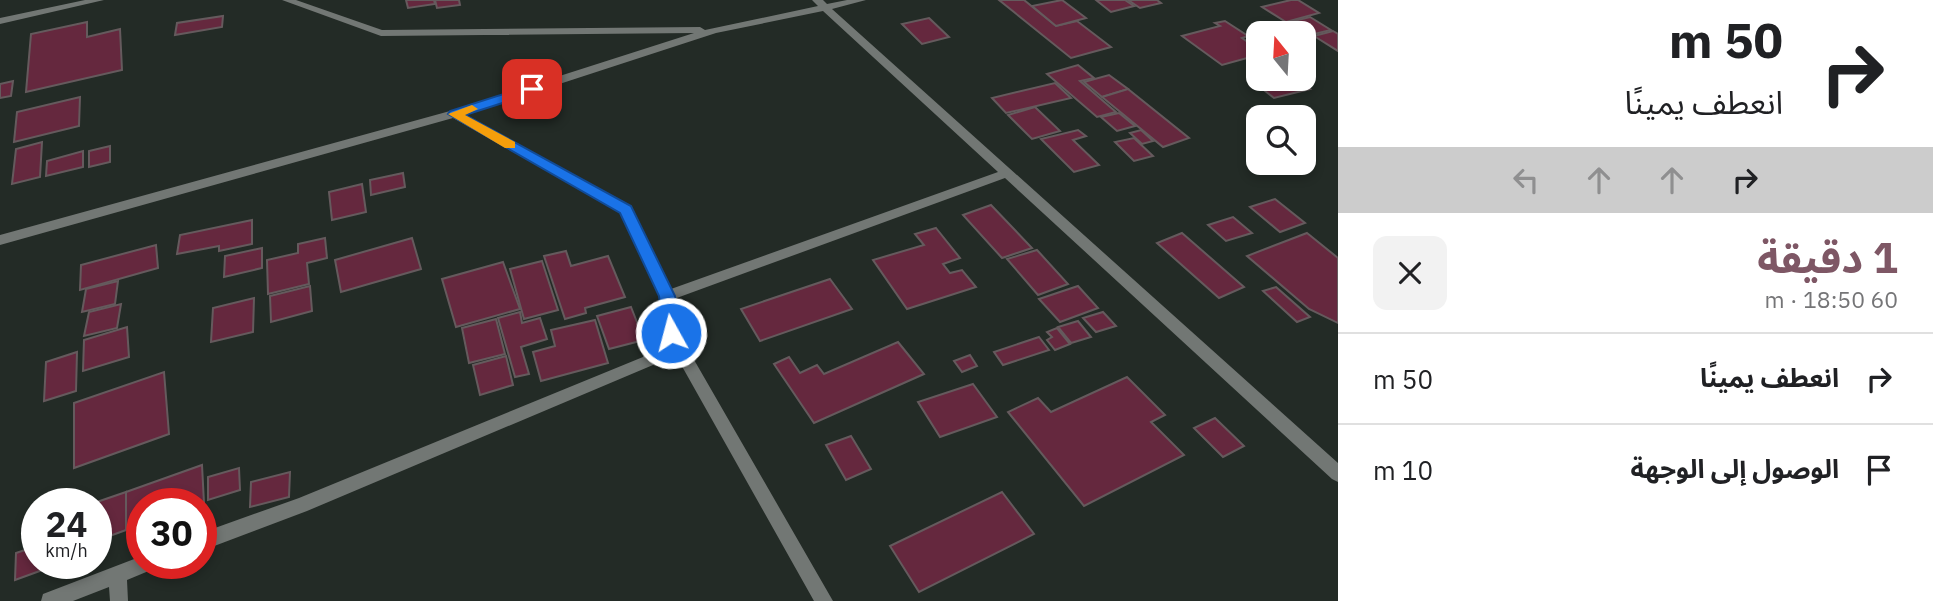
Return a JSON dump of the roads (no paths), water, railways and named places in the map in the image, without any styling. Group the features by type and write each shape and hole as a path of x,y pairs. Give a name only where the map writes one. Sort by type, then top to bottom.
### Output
{"street":[{"path":"0,21 99,0"},
{"path":"287,0 381,33 714,30"},
{"path":"0,240 454,114 714,30 822,4 861,0"},
{"path":"822,4 1338,474"},
{"path":"454,114 626,210 667,296 671,333 824,601"},
{"path":"667,296 1007,173"},
{"path":"217,536 301,505 648,361 671,333"},
{"path":"50,601 126,571"},
{"path":"118,574 118,601"}]}
